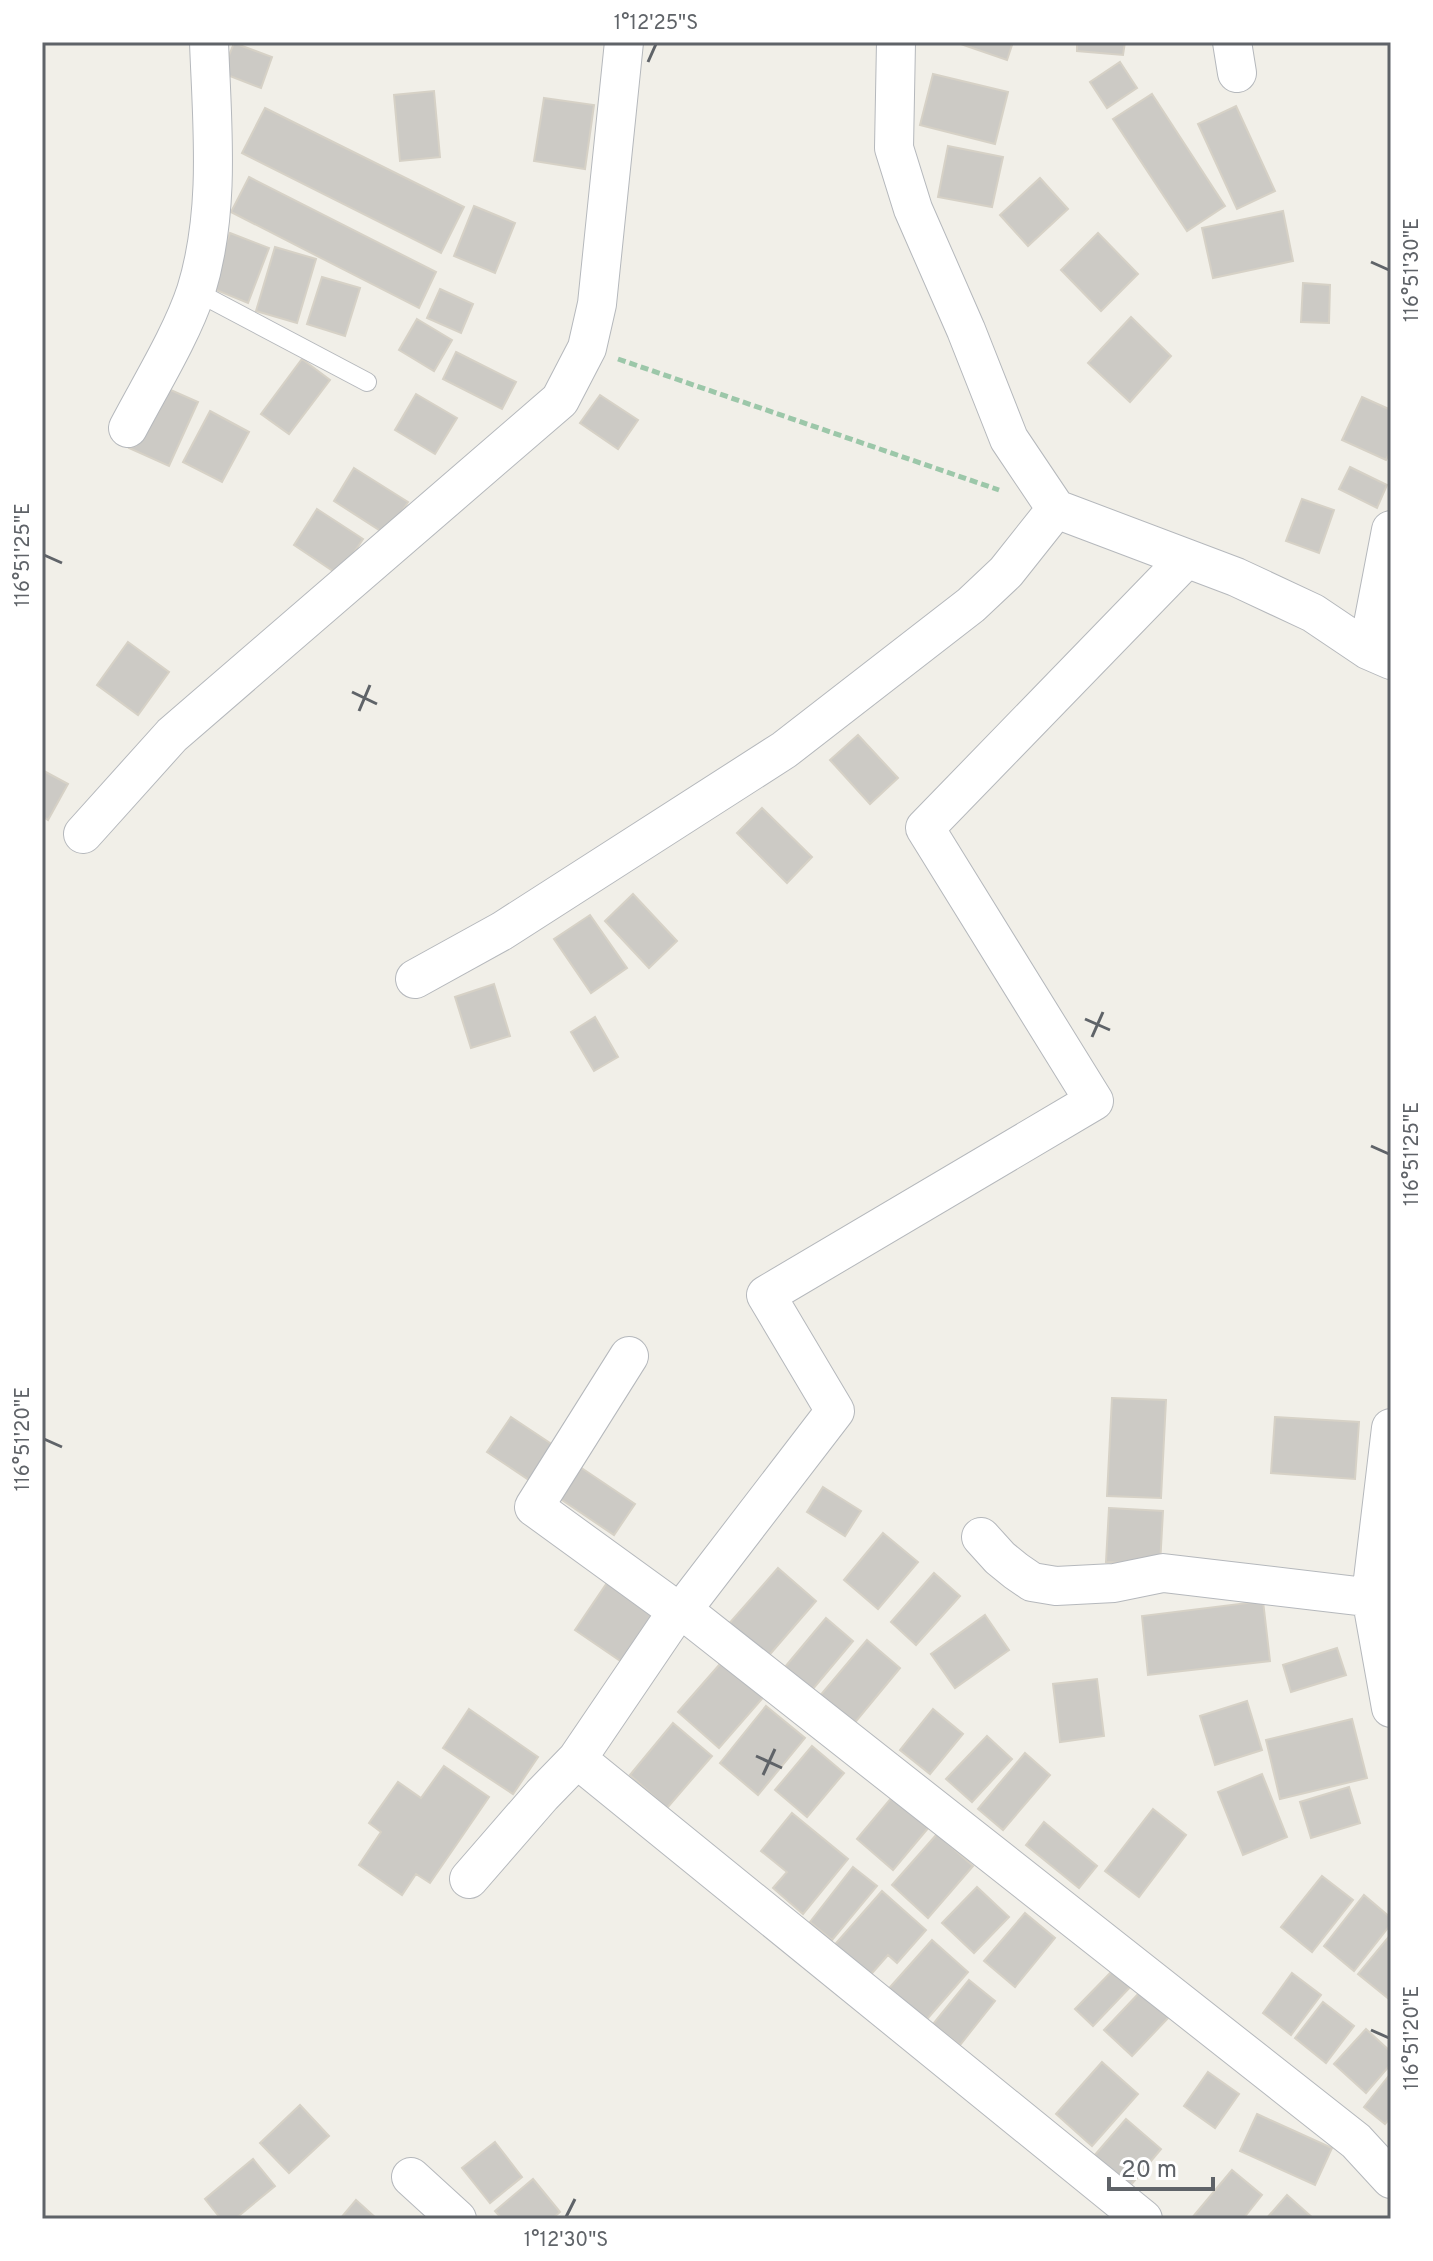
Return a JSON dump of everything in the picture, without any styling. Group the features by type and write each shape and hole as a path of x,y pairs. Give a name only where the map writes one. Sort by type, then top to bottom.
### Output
{"street":[{"path":"128,428 195,291 209,221 214,149 209,42"},
{"path":"83,834 172,735 560,400 587,348 597,304 624,42"},
{"path":"896,42 894,148 913,209 1009,439 1056,509 1236,577 1313,613 1380,655 1391,530"},
{"path":"415,979 502,931 784,750 971,605 1006,572 1056,509"},
{"path":"469,1879 577,1759 672,1619 680,1613 835,1411 766,1295 1094,1101 925,828 1186,559"},
{"path":"629,1356 534,1507 680,1613 690,1616 1356,2141 1391,2179"},
{"path":"1391,1428 1381,1598 1391,1708"},
{"path":"981,1537 1008,1565 1040,1584 1092,1586 1163,1573 1381,1598"},
{"path":"577,1759 1143,2219"},
{"path":"411,2177 457,2219"}],"lane":[{"path":"195,291 367,382"}],"path":[{"path":"587,348 1056,509"}],"building":[{"path":"955,42 1013,42 1007,60"},
{"path":"1077,42 1125,42 1123,55 1077,51"},
{"path":"234,43 272,57 261,88 222,73"},
{"path":"1120,62 1137,88 1107,108 1090,82"},
{"path":"933,74 1008,92 995,144 920,125"},
{"path":"434,91 440,157 400,161 394,95"},
{"path":"1152,94 1225,206 1187,231 1113,119"},
{"path":"544,98 594,105 585,169 534,161"},
{"path":"1236,106 1275,191 1237,209 1198,124"},
{"path":"265,108 464,207 441,253 242,153"},
{"path":"948,146 1003,157 992,207 938,197"},
{"path":"249,177 436,272 419,308 231,212"},
{"path":"1040,178 1068,209 1028,246 1000,215"},
{"path":"474,206 515,223 495,273 454,256"},
{"path":"1283,211 1293,261 1213,278 1202,228"},
{"path":"230,233 269,248 248,303 209,287"},
{"path":"1098,233 1138,274 1101,311 1061,270"},
{"path":"275,247 316,259 297,323 256,311"},
{"path":"322,277 360,288 345,336 307,324"},
{"path":"1303,283 1330,285 1329,323 1301,322"},
{"path":"440,289 473,304 461,333 427,318"},
{"path":"1131,317 1171,356 1130,402 1088,363"},
{"path":"417,319 452,340 434,371 399,350"},
{"path":"456,352 516,382 502,409 443,379"},
{"path":"302,359 330,380 289,434 261,414"},
{"path":"157,384 198,402 169,466 129,448"},
{"path":"416,394 457,418 435,454 395,430"},
{"path":"600,395 638,420 618,449 580,423"},
{"path":"1362,397 1391,410 1391,450 1386,460 1342,440"},
{"path":"210,411 249,432 222,482 183,462"},
{"path":"1350,467 1387,485 1377,508 1339,489"},
{"path":"354,468 408,502 387,535 334,501"},
{"path":"1302,499 1334,510 1319,553 1286,541"},
{"path":"317,509 363,539 339,575 294,545"},
{"path":"128,642 169,672 138,715 97,685"},
{"path":"858,735 898,778 870,804 830,760"},
{"path":"42,770 68,784 48,820 42,816"},
{"path":"762,808 812,857 787,883 737,833"},
{"path":"633,894 677,941 649,968 605,921"},
{"path":"590,915 627,968 591,993 554,939"},
{"path":"494,984 510,1036 471,1048 455,997"},
{"path":"595,1017 618,1057 594,1071 571,1032"},
{"path":"1112,1398 1166,1400 1161,1498 1107,1496"},
{"path":"511,1417 556,1447 532,1482 487,1452"},
{"path":"1275,1417 1359,1422 1355,1479 1271,1473"},
{"path":"580,1467 635,1504 614,1535 559,1498"},
{"path":"823,1487 861,1511 845,1536 807,1512"},
{"path":"1109,1508 1163,1511 1160,1565 1106,1562"},
{"path":"883,1533 918,1562 878,1609 844,1580"},
{"path":"778,1568 816,1601 765,1660 727,1626"},
{"path":"934,1573 960,1596 916,1645 891,1622"},
{"path":"611,1577 658,1609 622,1662 575,1630"},
{"path":"1263,1601 1270,1661 1148,1675 1142,1616"},
{"path":"985,1615 1009,1650 955,1688 931,1654"},
{"path":"826,1618 853,1641 812,1690 785,1667"},
{"path":"867,1640 900,1668 852,1726 818,1698"},
{"path":"1337,1648 1346,1675 1291,1692 1283,1665"},
{"path":"727,1656 768,1692 719,1748 678,1712"},
{"path":"1097,1679 1104,1736 1060,1742 1053,1684"},
{"path":"1247,1701 1262,1750 1215,1765 1200,1716"},
{"path":"766,1706 805,1738 758,1795 720,1763"},
{"path":"469,1709 538,1757 513,1794 443,1748"},
{"path":"933,1709 963,1734 930,1774 900,1750"},
{"path":"1352,1719 1367,1778 1280,1799 1266,1740"},
{"path":"673,1723 712,1756 667,1808 630,1775"},
{"path":"987,1736 1012,1759 972,1802 946,1779"},
{"path":"812,1746 844,1773 807,1817 775,1790"},
{"path":"1025,1753 1050,1775 1003,1830 978,1809"},
{"path":"444,1766 489,1797 430,1883 416,1874 402,1895 359,1865 381,1832 369,1823 398,1782 421,1798"},
{"path":"1262,1774 1287,1837 1243,1855 1218,1792"},
{"path":"1349,1787 1360,1823 1311,1838 1300,1802"},
{"path":"893,1796 929,1827 893,1870 857,1839"},
{"path":"1153,1809 1186,1835 1139,1897 1105,1871"},
{"path":"792,1813 848,1859 803,1914 773,1888 787,1872 761,1851"},
{"path":"1044,1822 1097,1866 1079,1888 1026,1845"},
{"path":"937,1834 973,1866 928,1918 892,1885"},
{"path":"853,1867 877,1886 832,1940 810,1922"},
{"path":"1322,1876 1353,1900 1312,1952 1281,1927"},
{"path":"977,1887 1009,1917 974,1953 942,1923"},
{"path":"882,1891 926,1930 897,1963 888,1955 866,1980 831,1949"},
{"path":"1364,1895 1391,1918 1391,1924 1354,1971 1324,1946"},
{"path":"1025,1913 1055,1938 1015,1987 984,1961"},
{"path":"1391,1934 1391,1999 1390,2000 1358,1974"},
{"path":"932,1940 968,1972 921,2026 884,1994"},
{"path":"1117,1966 1134,1983 1093,2026 1075,2009"},
{"path":"1292,1973 1321,1995 1291,2035 1263,2013"},
{"path":"969,1980 995,2001 960,2045 933,2024"},
{"path":"1141,1991 1169,2017 1132,2056 1104,2030"},
{"path":"1323,2002 1354,2026 1326,2063 1295,2038"},
{"path":"1366,2029 1391,2052 1391,2064 1366,2093 1334,2064"},
{"path":"1102,2062 1138,2094 1092,2146 1056,2114"},
{"path":"1208,2072 1239,2094 1215,2128 1184,2106"},
{"path":"1391,2073 1391,2117 1385,2124 1364,2107"},
{"path":"300,2105 329,2136 289,2173 260,2143"},
{"path":"1257,2114 1332,2148 1315,2185 1240,2151"},
{"path":"1126,2119 1161,2149 1130,2186 1094,2156"},
{"path":"495,2142 522,2177 490,2203 462,2168"},
{"path":"253,2159 275,2186 235,2219 221,2219 205,2199"},
{"path":"1232,2170 1262,2195 1243,2219 1191,2219"},
{"path":"533,2179 560,2212 552,2219 502,2219 495,2211"},
{"path":"1287,2195 1314,2219 1266,2219"},
{"path":"356,2200 377,2219 340,2219"}]}
